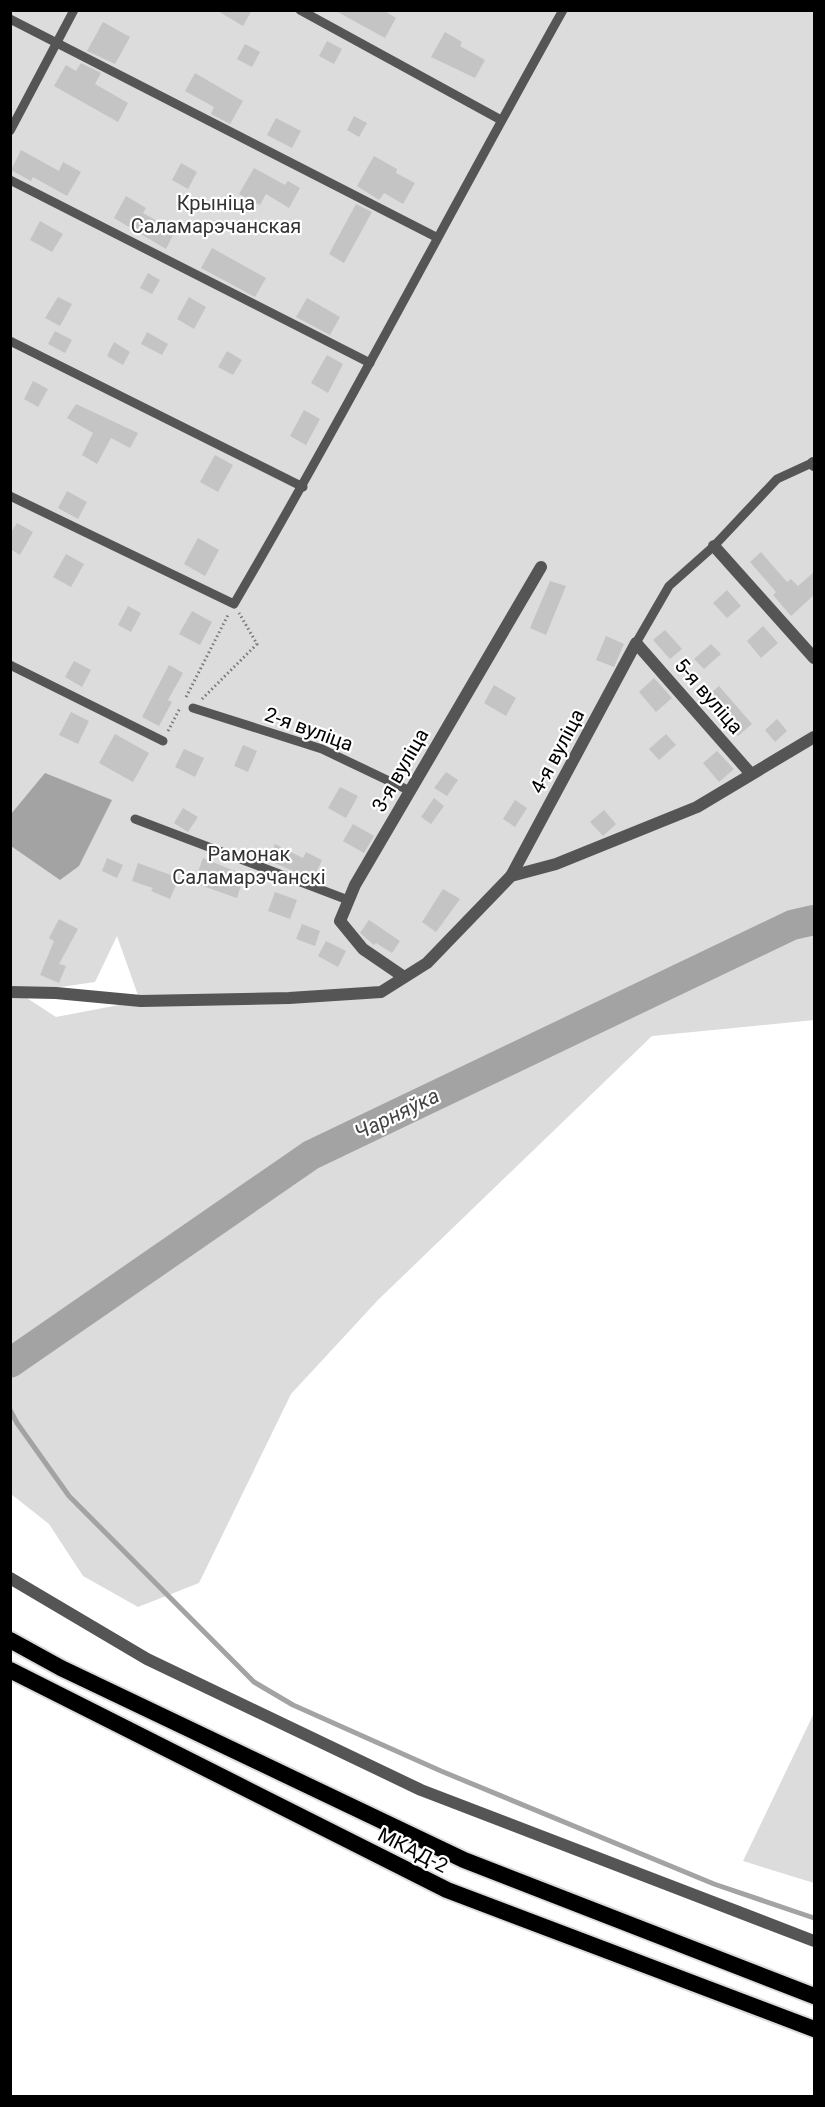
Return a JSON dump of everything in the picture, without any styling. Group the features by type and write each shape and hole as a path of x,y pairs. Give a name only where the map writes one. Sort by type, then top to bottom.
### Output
{"highway":[{"path":"10,1640 60,1668 464,1860 814,1996"},
{"name":"МКАД-2","path":"10,1670 447,1890 814,2029"}],"street":[{"path":"714,546 814,658"},
{"name":"3-я вуліца","path":"404,977 363,949 340,921 348,900 541,567"},
{"name":"5-я вуліца","path":"636,644 751,774"},
{"name":"4-я вуліца","path":"10,992 56,993 141,1001 289,998 381,992 427,963 511,876 636,644"},
{"path":"511,876 556,864 697,807 814,737"},
{"path":"10,1578 147,1659 421,1790 814,1941"}],"lane":[{"path":"10,131 74,10"},
{"path":"300,10 501,120"},
{"path":"10,496 234,604 303,487 436,237 563,10"},
{"path":"10,19 436,237"},
{"path":"10,180 370,363"},
{"path":"10,341 303,487"},
{"path":"636,644 669,586 714,546 777,479 814,463"},
{"path":"10,665 163,741"},
{"name":"2-я вуліца","path":"193,708 322,749 410,791"},
{"path":"135,819 348,900"}],"path":[{"path":"193,708 257,644 234,604"},
{"path":"163,741 234,604"}],"green space":[{"path":"10,11 557,11 510,103 563,11 814,11 814,1020 652,1036 378,1300 291,1394 199,1583 138,1607 83,1576 49,1524 11,1494","holes":["117,936 140,1001 56,1017 19,993 95,982"]},
{"path":"814,1713 814,1883 743,1861"}],"shaded area":[{"path":"45,773 112,800 79,866 60,880 11,846 11,814"}],"building":[{"path":"216,10 252,10 243,26"},
{"path":"334,10 383,10 396,18 385,38"},
{"path":"103,22 130,37 115,64 87,51"},
{"path":"445,32 462,42 460,46 485,60 475,78 431,57"},
{"path":"327,41 342,49 334,64 319,56"},
{"path":"245,44 260,52 252,67 237,59"},
{"path":"81,63 101,73 95,84 128,103 118,122 54,86 66,65 76,71"},
{"path":"195,73 243,101 230,124 211,114 214,107 185,91"},
{"path":"354,116 367,123 359,137 347,130"},
{"path":"276,118 301,131 292,148 267,135"},
{"path":"21,150 59,171 63,162 81,172 67,196 33,177 31,181 11,170"},
{"path":"374,156 397,169 396,173 415,183 403,204 384,193 379,200 357,186"},
{"path":"181,163 197,172 188,189 172,180"},
{"path":"254,168 285,185 288,181 300,188 289,208 266,194 260,205 239,194"},
{"path":"126,196 146,208 143,213 175,231 166,249 114,218"},
{"path":"356,204 372,212 344,263 329,254"},
{"path":"40,221 63,234 52,252 30,240"},
{"path":"212,248 266,278 255,297 201,268"},
{"path":"148,273 160,280 152,294 140,288"},
{"path":"58,297 72,304 60,326 45,318"},
{"path":"189,297 206,307 194,329 177,319"},
{"path":"307,298 340,317 330,335 296,317"},
{"path":"55,331 72,340 65,353 48,344"},
{"path":"147,332 168,344 162,355 141,344"},
{"path":"114,342 130,352 123,365 107,356"},
{"path":"227,351 242,360 233,375 218,367"},
{"path":"327,355 343,364 328,393 311,383"},
{"path":"33,381 48,389 38,407 24,399"},
{"path":"76,404 138,433 130,448 111,438 97,464 82,455 93,433 67,418"},
{"path":"304,410 320,419 306,445 290,436"},
{"path":"215,455 233,465 218,492 200,482"},
{"path":"67,491 87,502 78,519 58,508"},
{"path":"17,523 33,532 20,555 10,549 10,534"},
{"path":"198,538 219,550 205,576 184,564"},
{"path":"761,552 787,582 791,579 798,586 814,572 814,595 791,616 773,595 776,592 750,562"},
{"path":"66,554 84,564 71,587 53,577"},
{"path":"550,581 566,586 546,635 530,628"},
{"path":"727,590 741,606 727,618 713,603"},
{"path":"128,606 141,613 131,632 118,625"},
{"path":"192,611 212,622 200,645 179,634"},
{"path":"763,626 778,643 761,658 747,641"},
{"path":"665,630 682,649 670,659 653,640"},
{"path":"606,636 624,644 614,667 596,660"},
{"path":"711,644 721,654 704,669 694,659"},
{"path":"74,661 91,670 82,687 65,677"},
{"path":"169,665 183,673 168,700 172,702 159,726 142,717"},
{"path":"654,678 672,698 656,712 639,692"},
{"path":"494,685 516,698 506,716 484,703"},
{"path":"719,686 752,724 738,736 703,700"},
{"path":"71,712 89,721 78,744 59,735"},
{"path":"777,719 787,731 775,742 765,730"},
{"path":"115,734 149,753 133,782 99,763"},
{"path":"666,734 676,745 659,760 649,749"},
{"path":"243,745 257,751 248,772 234,766"},
{"path":"184,749 204,758 195,777 175,767"},
{"path":"717,751 734,769 719,782 703,763"},
{"path":"446,772 458,780 447,796 434,788"},
{"path":"340,787 358,796 346,818 328,808"},
{"path":"434,798 444,806 431,824 421,817"},
{"path":"515,800 527,808 515,827 503,819"},
{"path":"183,808 198,817 188,832 174,823"},
{"path":"604,810 616,824 603,836 590,822"},
{"path":"353,824 374,836 364,853 343,841"},
{"path":"275,844 303,858 306,852 322,860 313,880 268,860"},
{"path":"107,858 123,865 117,878 102,871"},
{"path":"203,858 244,875 237,898 194,883"},
{"path":"138,863 179,878 170,899 151,891 153,888 132,881"},
{"path":"443,889 460,899 436,932 422,922"},
{"path":"275,892 297,900 290,919 268,911"},
{"path":"59,919 78,929 59,964 66,966 59,983 40,975 54,941 49,938"},
{"path":"369,920 400,941 392,953 376,943 374,945 360,933"},
{"path":"302,924 320,931 315,946 296,939"},
{"path":"326,941 346,951 338,967 318,956"}],"waterway":[{"name":"Чарняўка","path":"10,1363 311,1155 792,925 814,920"},
{"path":"10,1410 69,1496 254,1682 293,1705 441,1771 714,1884 814,1918"}],"park label":[{"name":"Крыніца Саламарэчанская","path":"216,214"},
{"name":"Рамонак Саламарэчанскі","path":"249,866"}]}
